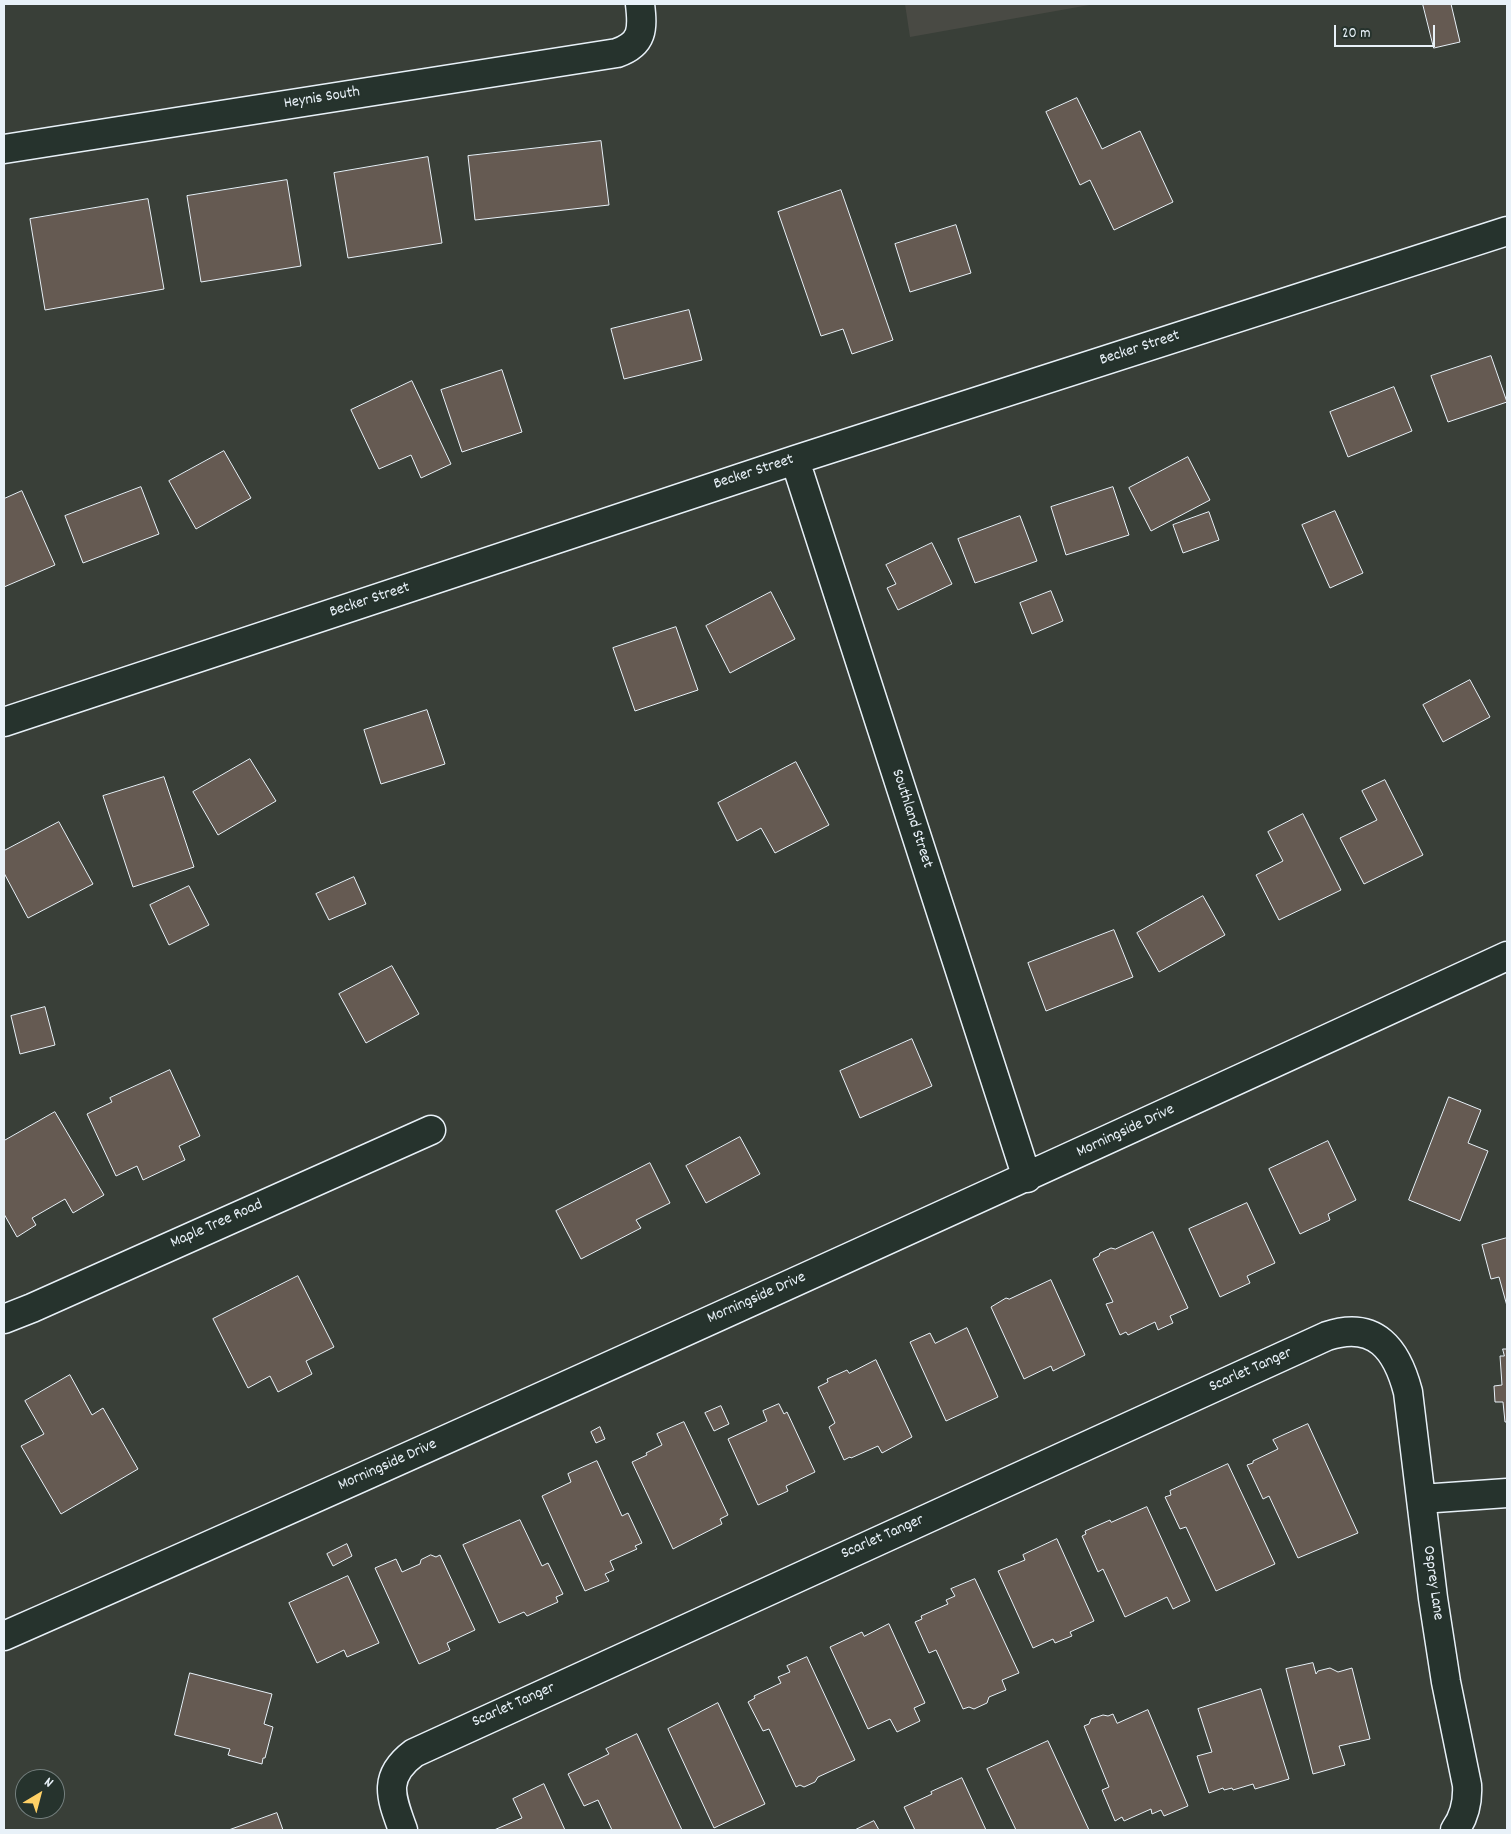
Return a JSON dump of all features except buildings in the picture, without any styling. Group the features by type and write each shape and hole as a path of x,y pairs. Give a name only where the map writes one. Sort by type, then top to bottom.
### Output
{"street":[{"name":"Heynis South","path":"4,149 617,53 629,49 637,42 641,29 640,4"},
{"name":"Becker Street","path":"4,722 795,460 1507,231"},
{"name":"Southland Street","path":"795,460 1026,1178"},
{"name":"Morningside Drive","path":"4,1636 1026,1178 1507,956"},
{"name":"Maple Tree Road","path":"4,1319 431,1130"},
{"name":"Scarlet Tanger","path":"403,1830 394,1803 392,1788 395,1773 402,1762 433,1743 1327,1336 1340,1332 1355,1332 1380,1340"},
{"name":"Osprey Lane","path":"1380,1340 1398,1361 1408,1392 1433,1598 1446,1682 1468,1785 1465,1812 1455,1830"},
{"path":"1421,1499 1507,1493"}],"shaded area":[{"path":"905,4 1095,4 910,37"}]}
